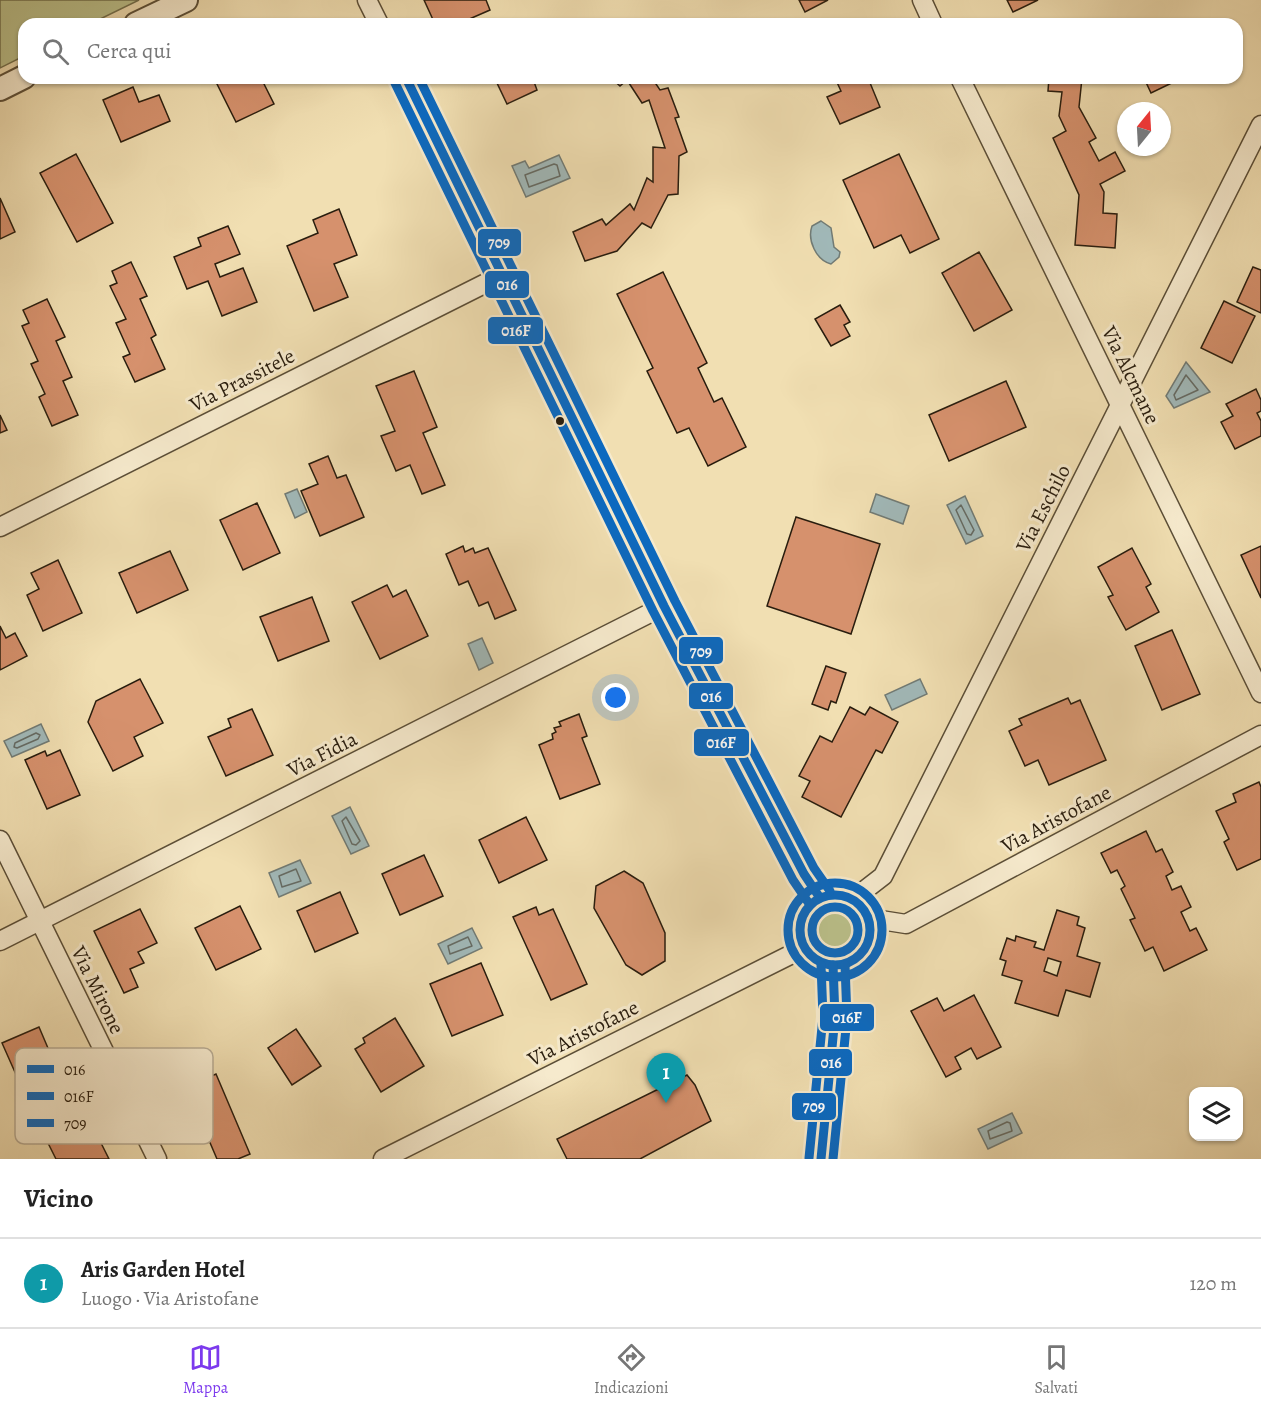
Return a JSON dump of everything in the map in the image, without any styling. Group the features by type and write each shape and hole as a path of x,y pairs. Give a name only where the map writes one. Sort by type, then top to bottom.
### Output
{"street":[{"path":"148,18 186,0"},
{"path":"367,0 376,18"},
{"path":"922,0 930,18"},
{"path":"0,89 18,80"},
{"path":"409,84 504,274 664,606 804,874 820,898"},
{"name":"Via Alcmane","path":"963,84 1261,693"},
{"name":"Via Eschilo","path":"852,900 883,876 1261,125"},
{"name":"Via Prassitele","path":"0,527 504,274"},
{"name":"Via Fidia","path":"0,941 664,606"},
{"name":"Via Aristofane","path":"868,918 906,924 1261,735"},
{"name":"Via Mirone","path":"0,840 102,1048"},
{"path":"837,895 852,900 868,918 870,935 867,947 850,963 833,965 815,960 804,948 799,930 801,919 807,909 820,898 837,895"},
{"name":"Via Aristofane","path":"382,1159 804,948"},
{"path":"821,1159 835,1017 833,965"},
{"name":"Via Mirone","path":"150,1144 157,1159"}],"green space":[{"path":"0,0 139,0 102,18 18,18 18,59 0,68"},
{"path":"829,908 839,908 852,915 859,928 859,938 852,951 839,958 829,958 820,954 813,947 809,938 809,928 813,919 820,912"}],"water":[{"path":"559,155 570,178 526,197 512,166 525,161 529,168"},
{"path":"821,221 831,228 834,247 840,252 839,257 831,264 817,254 812,243 812,226"},
{"path":"1186,362 1210,392 1174,408 1166,396"},
{"path":"297,489 307,512 295,518 285,494"},
{"path":"876,494 909,506 903,524 870,512"},
{"path":"965,496 983,536 966,544 947,505"},
{"path":"482,638 493,663 479,670 468,644"},
{"path":"920,679 927,694 892,710 885,695"},
{"path":"41,724 49,741 12,757 4,741"},
{"path":"350,807 369,846 351,854 332,816"},
{"path":"300,860 311,883 279,897 269,873"},
{"path":"472,928 482,948 448,964 438,944"},
{"path":"1012,1113 1022,1133 988,1149 978,1129"}],"building":[{"path":"424,0 486,0 490,10 472,18 432,18"},
{"path":"799,0 828,0 805,12"},
{"path":"1007,0 1038,0 1013,12"},
{"path":"217,84 264,84 274,104 236,122"},
{"path":"497,84 535,84 537,90 507,104"},
{"path":"630,84 656,84 660,90 668,88 679,117 675,118 687,152 679,156 678,194 668,195 651,228 642,223 617,251 585,261 573,232 602,219 606,225 630,204 634,210 647,178 653,182 653,147 665,148 649,100 642,103"},
{"path":"838,84 870,84 880,107 840,124 827,97 841,91"},
{"path":"1049,84 1081,84 1079,107 1096,138 1089,142 1099,161 1115,152 1125,171 1100,184 1104,192 1103,213 1117,214 1115,248 1075,245 1079,195 1053,138 1066,131 1059,116 1062,92 1048,91"},
{"path":"1147,84 1170,84 1151,93"},
{"path":"133,87 139,102 159,95 170,121 121,142 103,100"},
{"path":"76,154 113,223 77,242 40,173"},
{"path":"899,154 939,239 910,253 901,235 874,248 843,180"},
{"path":"0,198 15,232 0,239"},
{"path":"339,209 357,255 334,264 348,297 314,311 287,246 318,233 313,220"},
{"path":"228,226 240,254 215,264 220,277 243,268 257,302 222,316 208,281 187,289 174,257 201,246 198,238"},
{"path":"979,252 1012,310 974,331 942,273"},
{"path":"131,262 147,296 140,299 156,335 151,338 165,369 135,382 123,357 130,354 116,323 126,319 110,286 117,283 112,271"},
{"path":"1253,267 1261,270 1261,313 1237,302"},
{"path":"663,272 707,363 698,368 714,402 722,398 746,447 708,466 689,428 677,433 647,371 653,368 617,294"},
{"path":"47,299 65,337 56,341 72,377 63,381 78,415 52,426 39,397 45,394 31,364 38,361 22,326 29,323 23,310"},
{"path":"1224,301 1255,316 1232,363 1201,348"},
{"path":"840,305 850,322 844,325 850,336 831,346 815,319"},
{"path":"414,371 437,427 423,433 445,485 422,494 410,465 396,471 381,436 395,431 376,386"},
{"path":"1006,381 1026,427 949,461 929,415"},
{"path":"1256,389 1261,400 1261,411 1257,413 1261,421 1261,436 1235,449 1221,422 1233,416 1226,404"},
{"path":"0,415 7,430 0,433"},
{"path":"328,456 337,478 346,475 364,517 320,536 301,491 318,484 309,464"},
{"path":"257,503 280,553 243,570 220,520"},
{"path":"796,517 880,544 851,634 767,606"},
{"path":"463,546 465,552 473,548 475,553 488,548 516,610 495,619 488,602 479,606 468,581 459,585 446,554"},
{"path":"1261,546 1261,598 1241,555"},
{"path":"1132,548 1151,584 1146,587 1159,612 1126,630 1108,597 1113,595 1098,567"},
{"path":"170,551 188,590 137,613 119,573"},
{"path":"58,560 82,613 43,631 27,595 39,589 31,573"},
{"path":"387,585 393,597 406,590 428,636 380,659 352,602"},
{"path":"312,597 329,641 278,661 260,617"},
{"path":"0,626 6,638 15,633 27,656 0,670"},
{"path":"1172,630 1200,694 1162,710 1135,646"},
{"path":"826,666 846,673 836,703 831,701 828,710 812,704"},
{"path":"140,679 163,723 134,737 143,756 113,771 88,722 96,701"},
{"path":"1068,698 1071,704 1080,700 1106,760 1049,785 1038,760 1025,766 1009,731 1022,725 1019,719"},
{"path":"850,707 865,715 870,707 898,722 882,753 876,750 841,817 802,797 810,781 799,776 820,736 832,742"},
{"path":"252,709 273,755 226,776 208,737 231,727 228,719"},
{"path":"579,714 587,736 582,738 600,784 560,799 539,745 553,739 552,734 556,732 554,728 561,726 559,722"},
{"path":"60,750 80,795 47,809 25,760 45,751 47,756"},
{"path":"1259,782 1261,787 1261,859 1237,870 1224,842 1229,839 1216,811 1236,802 1233,794"},
{"path":"526,817 547,860 499,883 479,840"},
{"path":"1146,831 1156,852 1162,849 1173,872 1166,876 1172,890 1181,886 1191,907 1181,912 1190,931 1196,928 1207,950 1164,971 1153,947 1145,951 1130,920 1135,918 1121,889 1125,886 1117,870 1111,873 1101,853"},
{"path":"424,855 443,896 400,915 382,874"},
{"path":"624,871 643,883 665,933 665,961 642,975 626,965 594,908 596,886"},
{"path":"340,892 358,933 315,952 297,911"},
{"path":"240,906 261,949 216,970 195,928"},
{"path":"536,907 539,915 553,909 587,984 551,1000 513,917"},
{"path":"140,909 157,943 138,952 144,963 130,969 138,987 124,993 94,931"},
{"path":"1057,910 1079,917 1077,925 1085,928 1077,956 1100,963 1090,997 1066,990 1058,1016 1015,1003 1022,981 1002,975 1006,961 1000,959 1007,938 1015,941 1016,936 1036,942 1034,947 1044,950","holes":["1048,958 1061,962 1057,976 1044,971"]},
{"path":"481,963 503,1015 452,1036 430,984"},
{"path":"974,995 1001,1047 977,1059 971,1048 955,1057 961,1069 946,1077 911,1011 937,998 944,1011"},
{"path":"395,1018 424,1066 381,1092 355,1049 365,1043 363,1038"},
{"path":"39,1027 48,1048 15,1048 15,1072 2,1043"},
{"path":"296,1029 321,1066 292,1085 268,1048"},
{"path":"216,1074 250,1154 238,1159 217,1159 211,1144 213,1144 213,1075"},
{"path":"687,1075 695,1085 711,1121 640,1159 567,1159 557,1139"},
{"path":"48,1144 102,1144 109,1159 56,1159"}],"transit line":[{"name":"016F","path":"395,84 653,611 793,880 810,905"},
{"name":"016","path":"409,84 664,606 804,874 820,898"},
{"name":"709","path":"422,84 675,601 814,868 830,891"},
{"name":"016F","path":"835,883 853,886 868,897 879,912 882,930 879,948 868,963 853,974 835,977 817,974 802,963 791,948 788,930 791,912 802,897 817,886 835,883"},
{"name":"016","path":"828,895 842,895 855,901 864,910 870,923 870,930 868,943 860,955 842,965 828,965 815,959 806,950 800,937 800,923 806,910 815,901 828,895"},
{"name":"709","path":"835,907 851,914 858,930 851,946 835,953 819,946 812,930 819,914 835,907"},
{"name":"709","path":"809,1158 823,1017 821,965"},
{"name":"016","path":"821,1159 835,1017 833,965"},
{"name":"016F","path":"833,1159 847,1018 845,965"}],"place":[{"name":"Aris Garden Hotel","path":"666,1103"}]}
